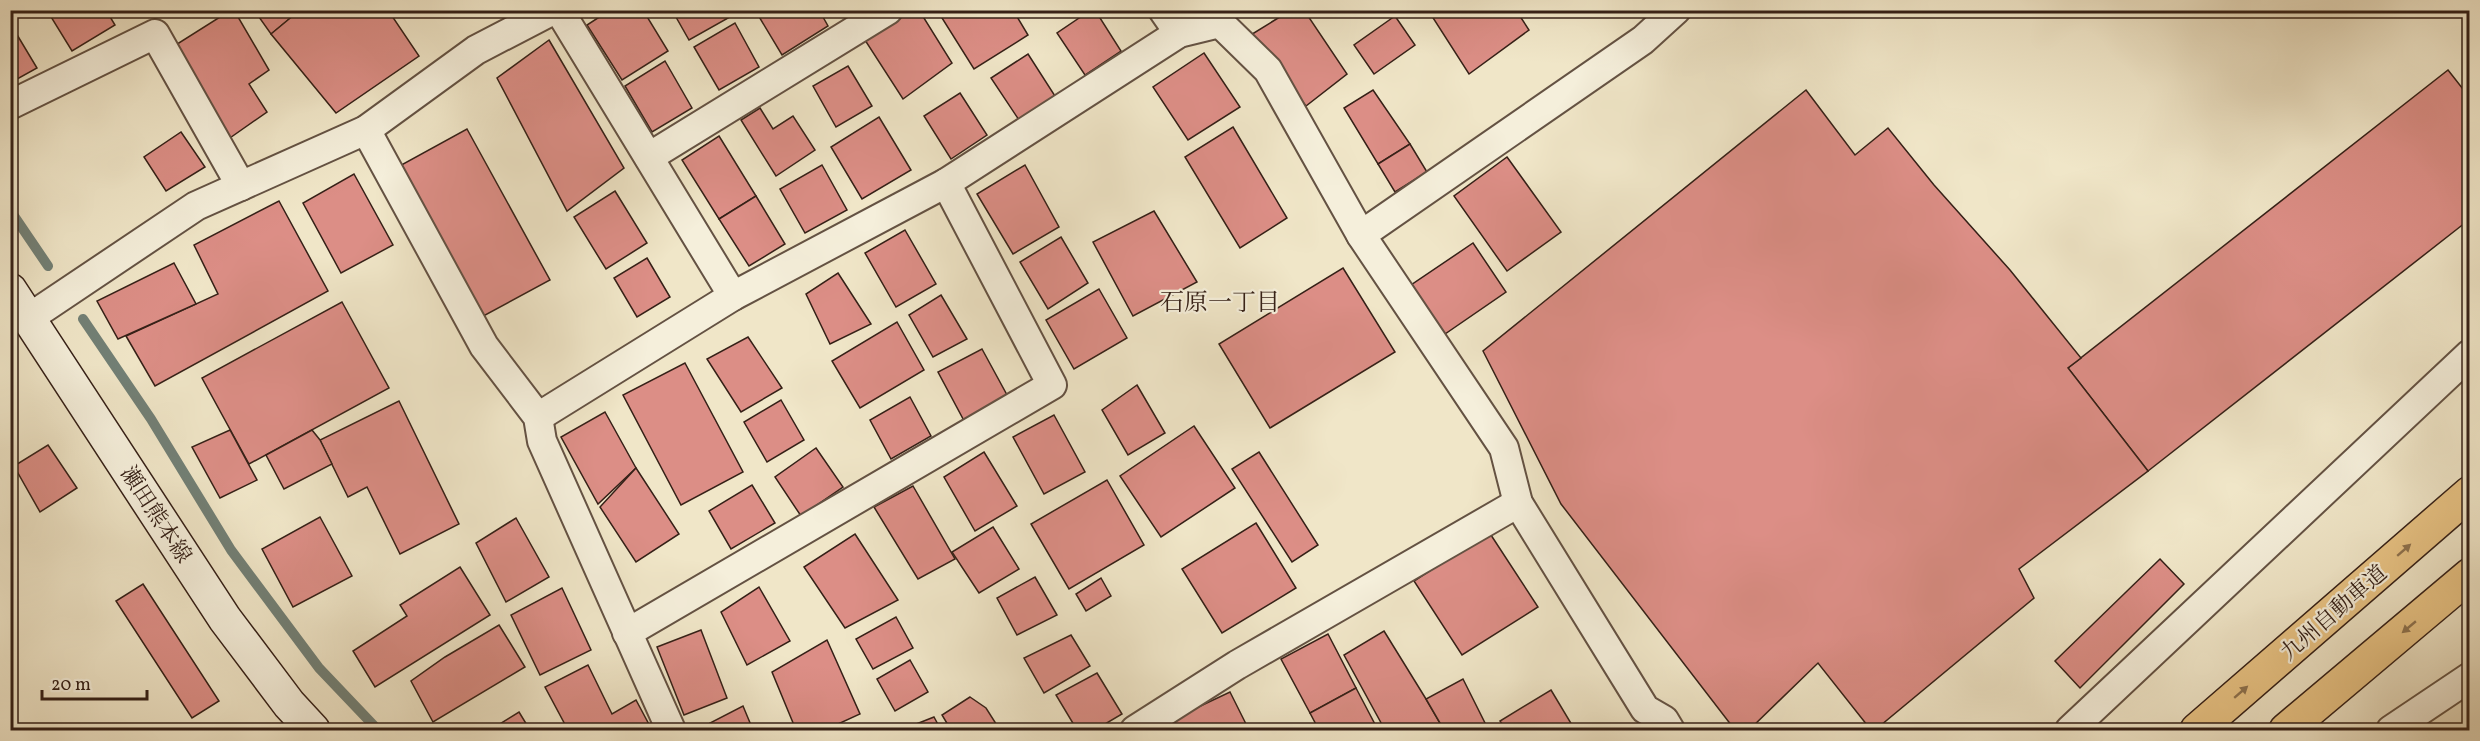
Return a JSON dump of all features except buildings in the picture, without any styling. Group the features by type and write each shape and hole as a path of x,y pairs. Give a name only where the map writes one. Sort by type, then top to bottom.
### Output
{"highway":[{"name":"九州自動車道","path":"2197,730 2469,493"},
{"path":"2286,730 2469,576"}],"main road":[{"name":"瀬田熊本線","path":"10,290 225,619 289,704 313,730"}],"street":[{"path":"649,157 888,10"},
{"path":"1163,10 1179,33"},
{"path":"1361,235 1643,40 1676,10"},
{"path":"29,318 196,206 366,130 476,50 547,12 649,157 734,296"},
{"path":"538,417 734,296 946,183 1179,33 1220,23 1268,70 1361,235 1504,448 1518,503 1645,709 1664,720 1670,730"},
{"path":"10,105 154,34 242,186"},
{"path":"366,130 484,346 538,417 542,441 671,730"},
{"path":"627,633 1052,384 946,183"},
{"path":"2070,730 2469,354"},
{"path":"1135,730 1237,665 1518,503"},
{"path":"2391,730 2469,677"}],"waterway":[{"path":"10,210 48,266"},
{"path":"83,319 151,419 231,550 319,668 378,730"}],"district":[{"name":"石原一丁目","path":"1220,302"}]}
